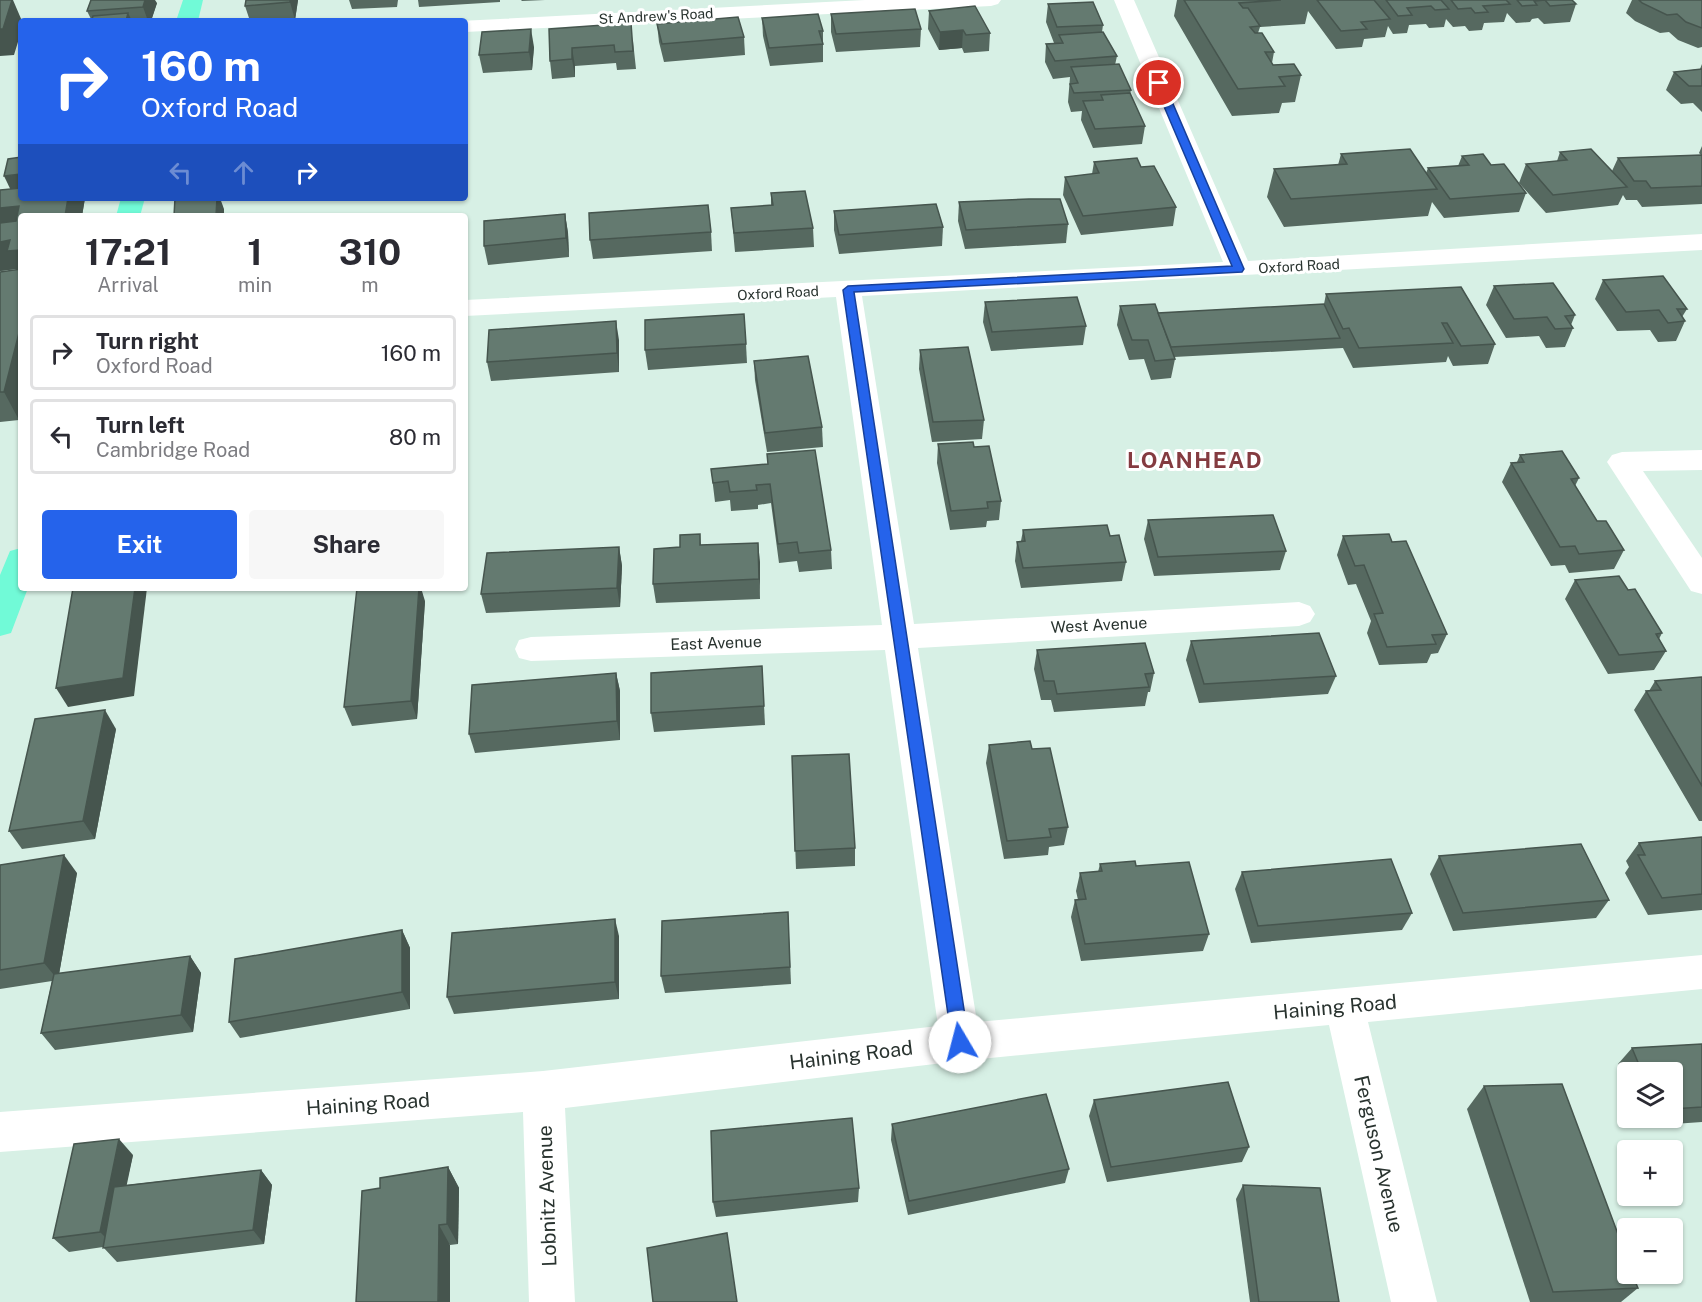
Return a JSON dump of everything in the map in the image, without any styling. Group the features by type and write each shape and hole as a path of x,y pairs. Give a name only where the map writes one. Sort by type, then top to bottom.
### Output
{"main road":[{"path":"188,18 193,0"},
{"path":"0,624 18,568"}],"street":[{"name":"St Andrew's Road","path":"468,26 992,0"},
{"path":"1124,0 1239,269"},
{"name":"Oxford Road","path":"468,308 848,290 1702,242"},
{"path":"848,290 960,1042"},
{"path":"1702,460 1623,462 1702,583"},
{"name":"West Avenue","path":"900,637 1299,614"},
{"name":"East Avenue","path":"531,649 900,637"},
{"name":"Haining Road","path":"0,1132 543,1091 960,1042 1702,972"},
{"name":"Ferguson Avenue","path":"1344,1006 1414,1302"},
{"name":"Lobnitz Avenue","path":"543,1091 552,1302"}],"building":[{"path":"0,0 12,0 3,29 0,29"},
{"path":"91,0 145,0 143,7 87,11"},
{"path":"246,0 290,0 290,2 245,6"},
{"path":"1184,0 1281,0 1239,3 1243,8 1248,8 1260,26 1250,27 1255,33 1262,33 1274,52 1265,52 1273,65 1294,64 1301,75 1279,77 1285,86 1238,89"},
{"path":"1317,0 1374,0 1390,19 1361,22 1367,29 1341,31"},
{"path":"1386,0 1441,0 1449,9 1435,10 1431,6 1407,8 1412,15 1398,16"},
{"path":"1451,0 1506,0 1510,4 1483,6 1488,12 1475,13 1471,8 1458,9"},
{"path":"1517,0 1545,0 1534,1 1537,5 1522,6"},
{"path":"1545,0 1572,0 1576,4 1550,6"},
{"path":"1639,0 1702,0 1702,28 1686,22 1677,14 1667,15"},
{"path":"1093,2 1103,25 1057,27 1048,4"},
{"path":"975,6 990,33 966,35 963,30 940,32 929,11"},
{"path":"915,9 921,29 836,34 831,14"},
{"path":"128,13 127,18 92,18 93,16"},
{"path":"818,14 823,31 819,31 823,44 769,48 762,18"},
{"path":"738,17 744,37 662,44 657,24"},
{"path":"631,23 633,51 615,52 614,45 572,48 572,59 550,61 549,29"},
{"path":"531,29 529,52 479,55 482,32"},
{"path":"1103,32 1117,56 1055,61 1046,44 1063,43 1059,35"},
{"path":"1119,64 1131,90 1074,93 1070,84 1078,83 1071,67"},
{"path":"1702,69 1702,86 1689,86 1674,72"},
{"path":"1130,93 1145,126 1095,129 1083,101 1103,100 1101,95"},
{"path":"1410,149 1437,189 1291,199 1274,169 1347,164 1341,154"},
{"path":"1591,149 1627,187 1553,195 1526,164 1567,160 1560,152"},
{"path":"1483,154 1491,165 1504,164 1526,193 1450,199 1428,168 1469,165 1462,156"},
{"path":"1702,155 1702,186 1651,188 1646,181 1634,181 1618,158"},
{"path":"18,157 18,174 4,176 8,159"},
{"path":"1137,158 1141,167 1154,166 1176,207 1083,216 1065,177 1099,173 1094,162"},
{"path":"18,188 18,201 68,201 66,213 18,213 18,250 7,251 10,240 0,242 0,223 16,221 19,206 0,208 0,190"},
{"path":"805,191 813,228 734,233 731,208 773,205 771,193"},
{"path":"1060,199 1068,224 966,230 959,202"},
{"path":"175,201 217,201 216,213 174,213"},
{"path":"936,204 943,227 839,235 834,211"},
{"path":"708,205 711,232 590,240 589,213"},
{"path":"565,214 566,238 484,246 484,221"},
{"path":"18,269 18,337 4,392 0,392 0,272"},
{"path":"1663,276 1687,309 1677,309 1685,321 1668,323 1659,310 1626,312 1603,280"},
{"path":"1553,283 1575,315 1565,316 1573,328 1555,329 1547,317 1514,319 1494,286"},
{"path":"1461,287 1495,344 1461,346 1447,323 1442,323 1453,343 1359,348 1349,328 1343,329 1326,294"},
{"path":"1077,297 1086,326 992,332 985,302"},
{"path":"1155,304 1175,359 1155,361 1148,340 1132,340 1120,306"},
{"path":"1324,304 1340,338 1171,347 1158,313"},
{"path":"744,314 746,344 645,350 645,320"},
{"path":"616,321 617,353 487,362 489,330"},
{"path":"968,347 984,420 933,422 920,350"},
{"path":"808,356 822,427 765,433 754,361"},
{"path":"973,442 974,447 989,446 1001,501 987,502 988,508 951,511 938,444"},
{"path":"815,450 831,550 799,553 797,542 778,544 770,484 756,485 757,490 730,492 728,481 713,483 711,469 768,464 767,454"},
{"path":"1562,451 1579,478 1571,479 1597,521 1606,521 1624,550 1579,554 1575,546 1560,547 1511,463 1524,462 1520,455"},
{"path":"1273,515 1286,551 1158,557 1148,520"},
{"path":"1107,525 1110,536 1119,535 1126,562 1023,568 1017,542 1025,541 1023,530"},
{"path":"700,534 700,545 758,543 759,579 653,584 654,549 680,547 680,535"},
{"path":"1389,534 1392,542 1406,541 1447,634 1432,635 1436,644 1387,647 1374,614 1383,613 1364,565 1355,566 1343,536"},
{"path":"619,547 617,588 481,594 487,553"},
{"path":"1619,576 1628,590 1635,589 1662,633 1656,634 1666,651 1619,655 1575,580"},
{"path":"72,591 135,591 123,678 56,688"},
{"path":"357,591 419,591 411,701 344,707"},
{"path":"1319,633 1336,676 1204,684 1191,641"},
{"path":"1145,643 1154,673 1145,674 1149,687 1057,694 1054,681 1044,681 1037,650"},
{"path":"762,666 764,706 651,713 651,673"},
{"path":"616,673 617,721 469,734 472,685"},
{"path":"1702,677 1702,786 1646,691 1661,690 1655,681"},
{"path":"105,710 83,821 9,831 35,719"},
{"path":"1030,741 1032,749 1050,748 1068,827 1049,829 1051,837 1007,841 989,745"},
{"path":"849,754 855,848 795,851 792,756"},
{"path":"1702,837 1702,894 1662,898 1638,855 1645,855 1639,843"},
{"path":"1581,844 1609,900 1463,913 1439,856"},
{"path":"64,855 44,963 0,970 0,865"},
{"path":"1391,859 1412,913 1258,926 1242,872"},
{"path":"1135,861 1136,866 1189,862 1209,934 1085,944 1075,900 1086,899 1080,873 1102,871 1100,864"},
{"path":"788,912 790,967 661,976 662,921"},
{"path":"615,919 615,982 447,997 452,933"},
{"path":"402,930 402,992 229,1022 235,959"},
{"path":"190,956 181,1015 41,1033 54,974"},
{"path":"1702,1044 1702,1107 1683,1108 1683,1062 1638,1062 1632,1048"},
{"path":"1228,1082 1249,1147 1111,1167 1094,1100"},
{"path":"1562,1084 1617,1232 1617,1284 1636,1284 1638,1288 1553,1292 1484,1086"},
{"path":"1046,1094 1069,1169 909,1201 892,1124"},
{"path":"852,1118 859,1188 713,1202 711,1131"},
{"path":"119,1139 100,1232 53,1238 74,1144"},
{"path":"448,1167 447,1224 439,1225 438,1302 356,1302 362,1191 380,1188 380,1178"},
{"path":"261,1170 253,1230 103,1248 114,1187"},
{"path":"1243,1185 1320,1188 1339,1302 1259,1302"},
{"path":"727,1233 737,1302 653,1302 647,1248"}],"district":[{"name":"LOANHEAD","path":"1195,460"}],"route":[{"path":"960,1042 848,290 1239,269 1159,83"}]}
